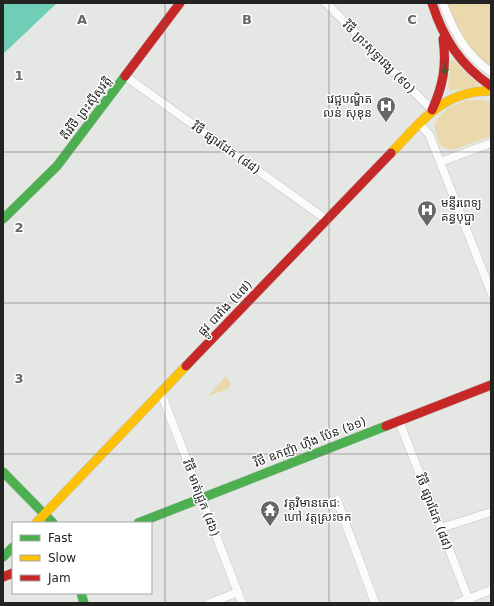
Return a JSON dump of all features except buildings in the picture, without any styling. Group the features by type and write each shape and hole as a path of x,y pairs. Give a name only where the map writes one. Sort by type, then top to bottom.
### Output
{"main road":[{"name":"តីរវិថី ព្រះស៊ីសុវត្តិ","path":"3,219 57,166 180,3"},
{"path":"432,3 441,30 451,49 465,66 491,86"},
{"name":"ផ្លូវ បារាំង (៤៧)","path":"37,522 432,110 441,91 446,72 445,52 441,30"},
{"name":"ផ្លូវ បារាំង (៤៧)","path":"432,110 456,97 474,92 491,91"},
{"name":"វិថី ឧកញ៉ា ហ៊ីង ប៉ែន (៦១)","path":"141,522 491,385"},
{"path":"3,472 52,522"},
{"path":"3,557 12,548"}],"street":[{"name":"វិថី ព្រះសុទ្ធាវង្ស (៩០)","path":"326,3 432,110"},
{"path":"444,3 451,25 464,47 482,66 491,72"},
{"name":"វិថី ផ្សារដែក (៨៨)","path":"125,76 327,220"},
{"path":"419,124 429,134 491,292"},
{"path":"440,162 491,143"},
{"name":"វិថី មាត់ជ្រូក (៨៦)","path":"161,393 242,603"},
{"name":"វិថី ផ្សារដែក (៨៨)","path":"398,421 469,601"},
{"path":"337,500 375,603"},
{"path":"440,528 491,512"},
{"path":"458,603 469,601 491,590"},
{"path":"210,603 238,592"}],"shaded area":[{"path":"3,3 57,3 3,54"},
{"path":"445,3 491,3 491,70 465,46"},
{"path":"451,60 453,60 480,86 450,91 448,85"},
{"path":"467,100 491,102 491,136 453,150 442,147 439,143 434,126 437,119 448,108"},
{"path":"226,376 231,384 228,389 208,396"}],"traffic: fast":[{"path":"3,219 57,166 125,76"},
{"path":"141,522 386,426"},
{"path":"3,472 52,522"},
{"path":"3,557 12,548"},
{"path":"81,594 84,603"}],"traffic: slow":[{"path":"391,153 423,119 446,102 459,96 474,92 491,91"},
{"path":"37,522 186,366"}],"traffic: jam":[{"path":"125,76 180,3"},
{"path":"432,3 436,16 454,50 470,69 491,86"},
{"path":"432,110 439,92 443,75 445,58 443,39"},
{"path":"186,366 391,153"},
{"path":"386,426 491,385"},
{"path":"3,577 12,573"}],"place":[{"name":"វេជ្ជបណ្ឌិត លន់ សុខុន","path":"386,123"},
{"name":"មន្ទីរពេទ្យ គន្ធបុប្ផា","path":"427,227"},
{"name":"វត្តវិមានតេជៈ ហៅ វត្តស្រះចក","path":"270,527"}]}
